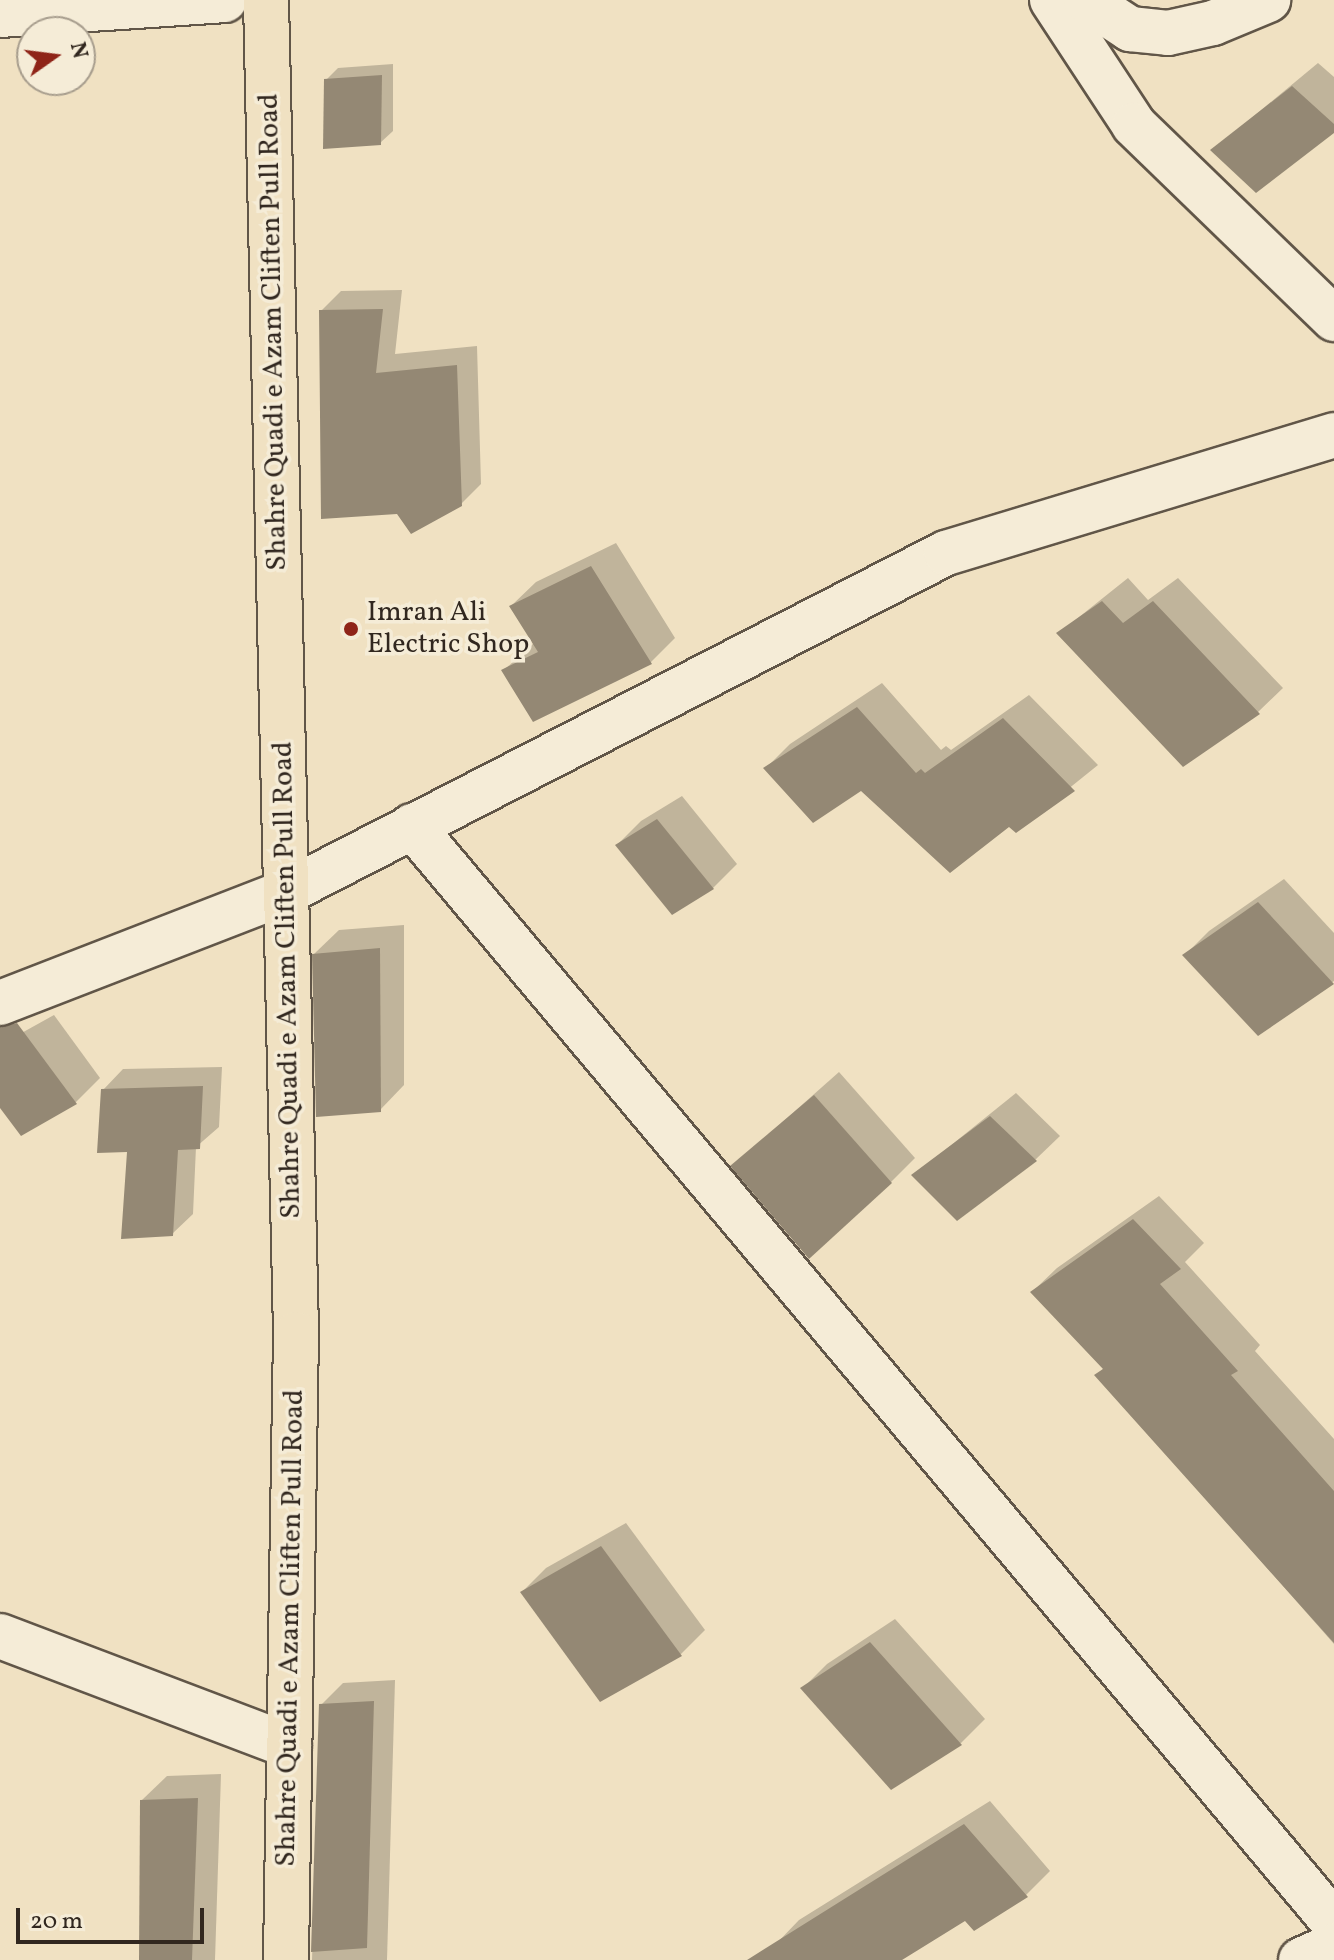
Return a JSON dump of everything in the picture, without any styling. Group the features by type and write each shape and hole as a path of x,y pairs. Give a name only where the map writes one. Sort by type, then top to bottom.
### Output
{"highway":[{"name":"Shahre Quadi e Azam Cliften Pull Road","path":"266,0 296,1334 286,1960"}],"street":[{"path":"0,15 224,0"},
{"path":"1052,0 1134,125 1334,319"},
{"path":"1086,0 1130,29 1168,33 1213,23 1268,0"},
{"path":"0,1003 286,892 946,553 1334,435"},
{"path":"412,826 1334,1923"},
{"path":"0,1636 289,1746"},
{"path":"1301,1960 1334,1945"}],"building":[{"path":"382,75 381,145 323,149 324,79"},
{"path":"1292,86 1334,124 1334,133 1256,193 1210,150"},
{"path":"383,309 376,373 457,365 462,506 411,534 397,514 321,519 319,310"},
{"path":"591,566 652,664 533,722 501,670 538,652 509,606"},
{"path":"1102,601 1123,623 1153,601 1260,714 1183,767 1056,633"},
{"path":"857,707 916,773 921,769 925,773 1003,718 1075,791 1016,833 1009,827 950,873 861,791 813,823 763,768"},
{"path":"657,819 714,889 672,915 615,845"},
{"path":"1258,902 1334,984 1258,1036 1182,955"},
{"path":"380,948 381,1112 316,1117 312,954"},
{"path":"17,1023 77,1104 21,1136 0,1108 0,1027"},
{"path":"203,1086 200,1149 178,1150 173,1236 121,1239 127,1152 97,1153 101,1089"},
{"path":"814,1095 892,1183 809,1259 730,1166"},
{"path":"990,1116 1037,1161 957,1221 911,1175"},
{"path":"1133,1219 1181,1269 1160,1284 1238,1371 1231,1375 1334,1491 1334,1643 1094,1375 1103,1369 1030,1292"},
{"path":"601,1546 682,1656 600,1702 520,1592"},
{"path":"870,1642 962,1745 891,1790 800,1688"},
{"path":"374,1701 367,1948 311,1952 319,1704"},
{"path":"198,1798 192,1960 139,1960 140,1800"},
{"path":"964,1824 1028,1897 974,1931 965,1921 902,1960 747,1960"}],"place":[{"name":"Imran Ali Electric Shop","path":"351,629"}]}
